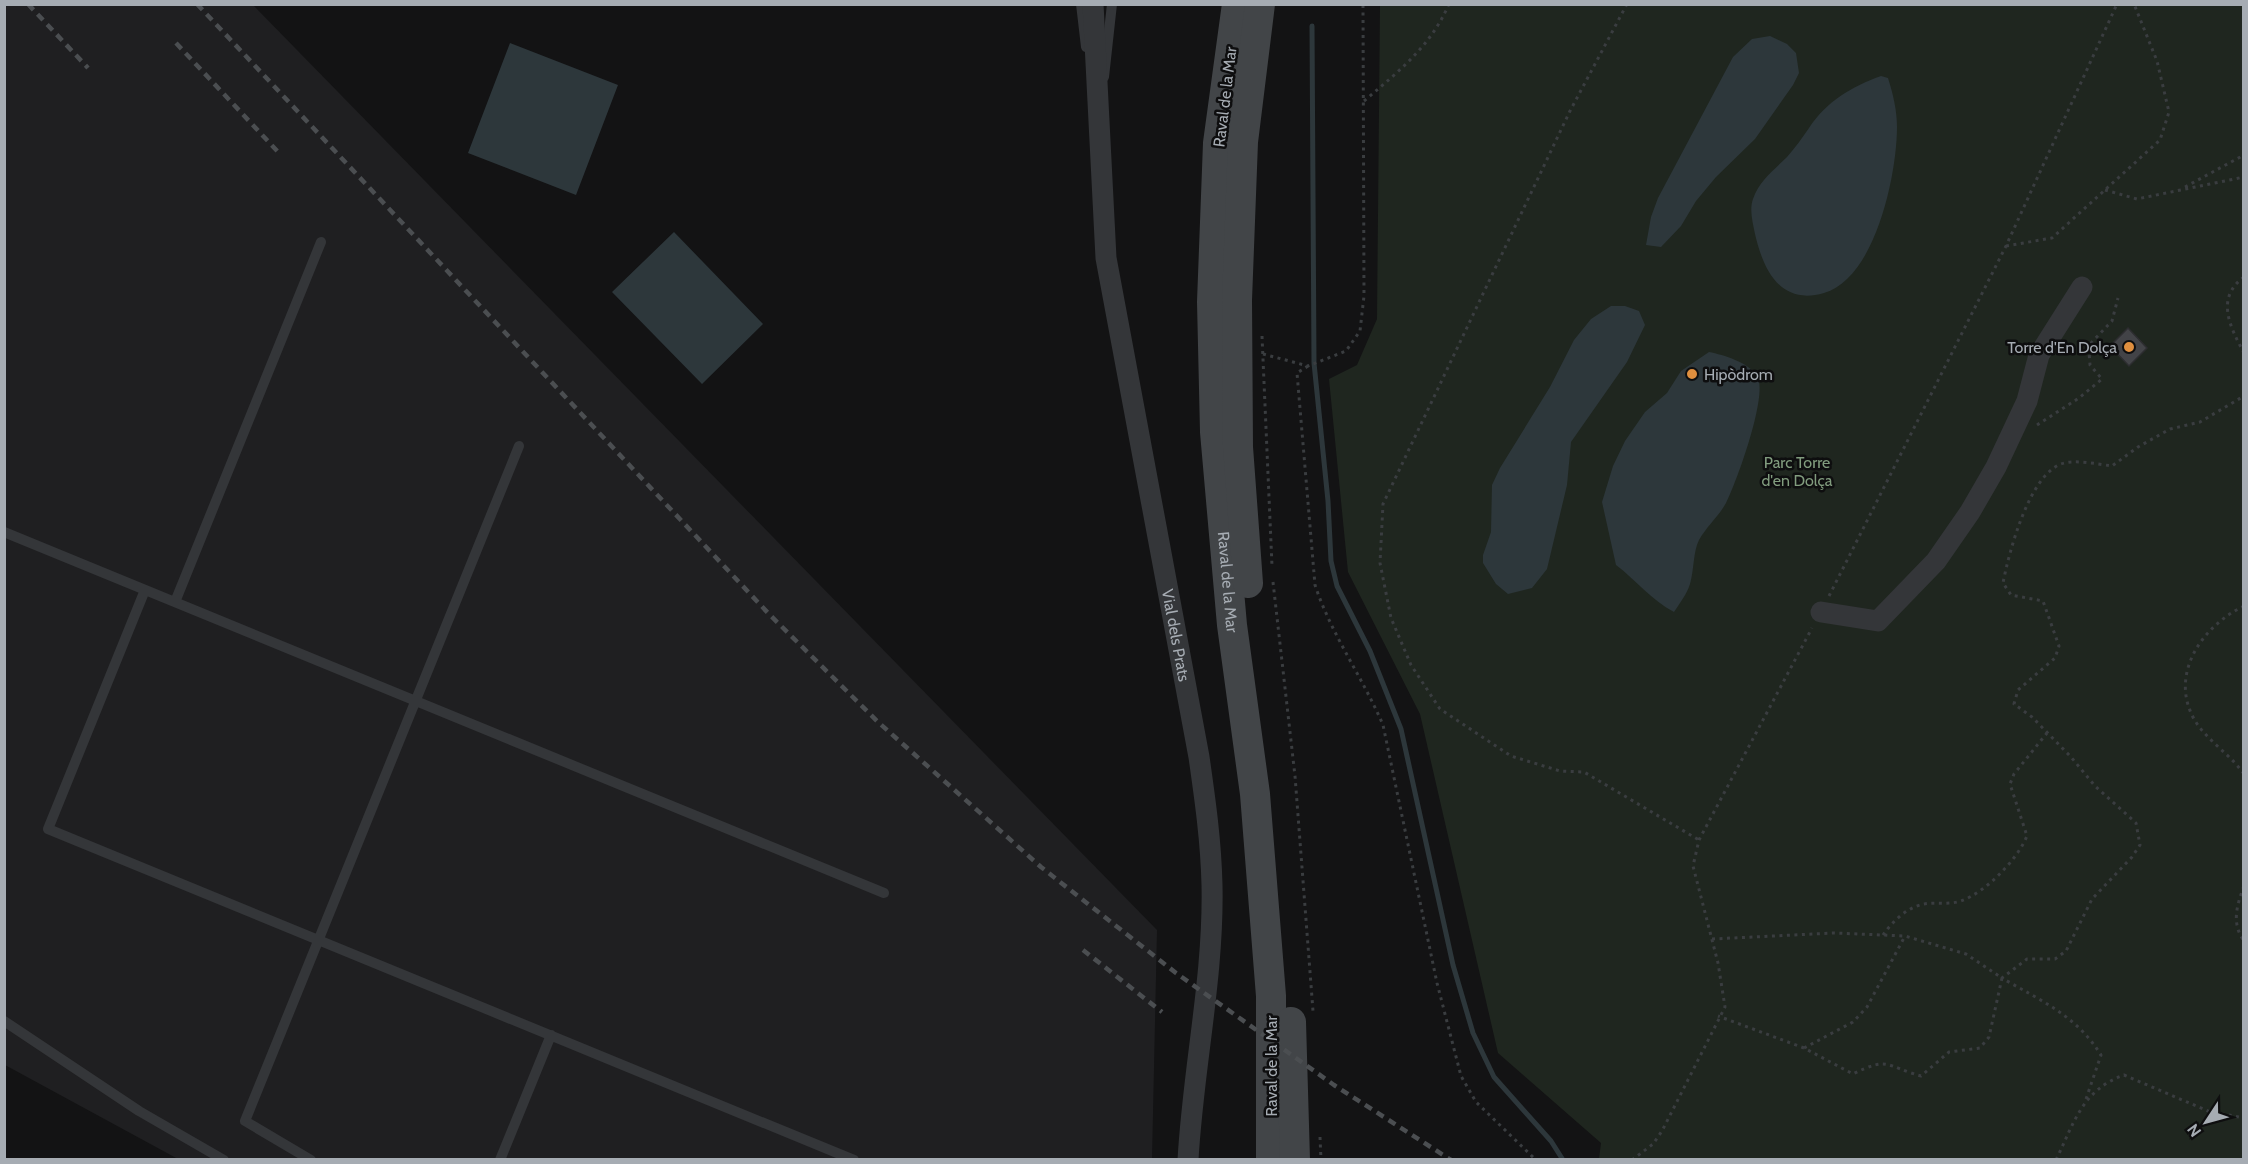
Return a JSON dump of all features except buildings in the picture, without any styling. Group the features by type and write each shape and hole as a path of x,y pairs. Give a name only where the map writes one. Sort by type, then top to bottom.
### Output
{"street":[{"name":"Vial dels Prats","path":"1093,4 1106,258 1199,756 1209,828 1212,886 1208,956 1188,1160"},
{"name":"Raval de la Mar","path":"1237,4 1218,143 1212,302 1215,432 1232,625 1254,794 1271,996 1271,1160"},
{"name":"Raval de la Mar","path":"1260,4 1243,142 1237,300 1238,447 1249,594 1274,783 1290,991 1295,1160"},
{"path":"1821,612 1878,621 1936,561 1970,512 1996,467 2027,401 2039,355 2082,287"}],"lane":[{"name":"Vial dels Prats","path":"1081,4 1098,112"},
{"name":"Vial dels Prats","path":"1098,112 1109,54 1112,4"},
{"path":"175,602 321,242"},
{"path":"311,1160 245,1121 519,446"},
{"path":"4,532 884,893"},
{"path":"146,590 48,829 854,1160"},
{"path":"4,1022 139,1111 224,1160"},
{"path":"500,1160 551,1035"}],"path":[{"path":"1363,4 1361,60 1364,100 1362,156 1364,296 1360,331 1346,351 1308,366 1298,373 1315,585 1322,604 1367,687 1383,725 1437,983 1461,1076 1476,1102 1536,1160"},
{"path":"1364,100 1419,54 1443,20 1449,4"},
{"path":"1627,4 1570,111 1383,504 1380,563 1391,618 1410,665 1440,709 1511,756 1560,771 1584,772 1698,840"},
{"path":"1632,1160 1653,1144 1662,1131 1718,1016 1725,1007 1693,866 1698,840 1821,612 2006,246 2117,4"},
{"path":"2006,246 2052,238 2160,140 2169,112 2157,61 2134,4"},
{"path":"2184,188 2244,155"},
{"path":"2105,190 2137,199 2244,177"},
{"path":"2244,278 2229,293 2225,306 2244,353"},
{"path":"2034,427 2102,380 2091,365 2089,352 2091,343 2112,321 2118,298"},
{"path":"1262,331 1273,590 1295,776 1313,1019"},
{"path":"1263,354 1308,366"},
{"path":"1718,1016 1804,1048 1852,1074 1875,1063 1888,1063 1920,1076 1949,1052 1980,1048 1989,1037 2002,978 2027,959 2055,959 2066,951 2092,899 2132,857 2140,845 2136,823 2095,786 2047,733 2014,704 2018,690 2055,658 2060,646 2043,601 2011,595 2003,583 2013,540 2047,471 2063,463 2112,466 2138,447 2170,429 2200,422 2244,396"},
{"path":"2244,606 2209,631 2190,657 2185,691 2194,719 2244,774"},
{"path":"1883,935 1893,921 1918,906 1946,904 1971,896 2016,858 2027,836 2010,784 2014,774 2047,733"},
{"path":"2244,886 2235,910 2236,923 2244,941"},
{"path":"1711,939 1834,933 1905,936 1966,954 2002,978 2068,1016 2089,1036 2101,1055 2086,1099 2056,1160"},
{"path":"1804,1048 1853,1022 1867,1006 1905,936"},
{"path":"2086,1099 2105,1082 2124,1075 2208,1112 2244,1118"},
{"path":"1320,1136 1321,1160"}],"shaded area":[{"path":"4,5 253,5 1157,930 1152,1159 178,1159 5,1065"},
{"path":"1770,36 1787,44 1796,53 1799,73 1793,85 1755,139 1716,177 1696,201 1681,226 1661,247 1646,245 1651,217 1658,198 1733,57 1752,39"},
{"path":"510,43 618,85 576,195 468,153"},
{"path":"1881,76 1888,78 1897,127 1893,170 1880,222 1870,246 1857,267 1842,283 1824,293 1809,296 1796,294 1776,282 1763,260 1752,221 1753,199 1763,181 1790,154 1824,110 1850,90"},
{"path":"674,232 763,324 702,384 612,292"},
{"path":"1611,306 1625,306 1639,311 1645,325 1627,362 1571,442 1567,485 1547,569 1532,588 1508,594 1496,584 1483,563 1483,555 1491,532 1492,485 1550,387 1574,340 1591,319"},
{"path":"1709,352 1735,360 1753,371 1760,386 1759,400 1750,439 1731,493 1723,508 1699,540 1690,584 1674,612 1658,602 1616,565 1602,502 1613,466 1625,441 1645,412 1667,393 1681,371"}],"green space":[{"name":"Parc Torre d'en Dolça","path":"1380,5 2243,5 2243,1159 1599,1159 1601,1143 1498,1053 1420,714 1348,572 1329,379 1357,365 1377,319"}],"waterway":[{"path":"1312,26 1314,363 1328,501 1331,561 1337,586 1370,651 1401,729 1453,965 1473,1033 1494,1077 1551,1141 1563,1160"}],"railway":[{"path":"28,4 88,68"},
{"path":"197,4 768,613 878,722 1041,867 1176,973 1334,1085 1451,1160"},
{"path":"176,43 280,154"},
{"path":"1083,950 1162,1012"}],"place":[{"name":"Torre d'En Dolça","path":"2129,347"},
{"name":"Hipòdrom","path":"1692,374"}]}
